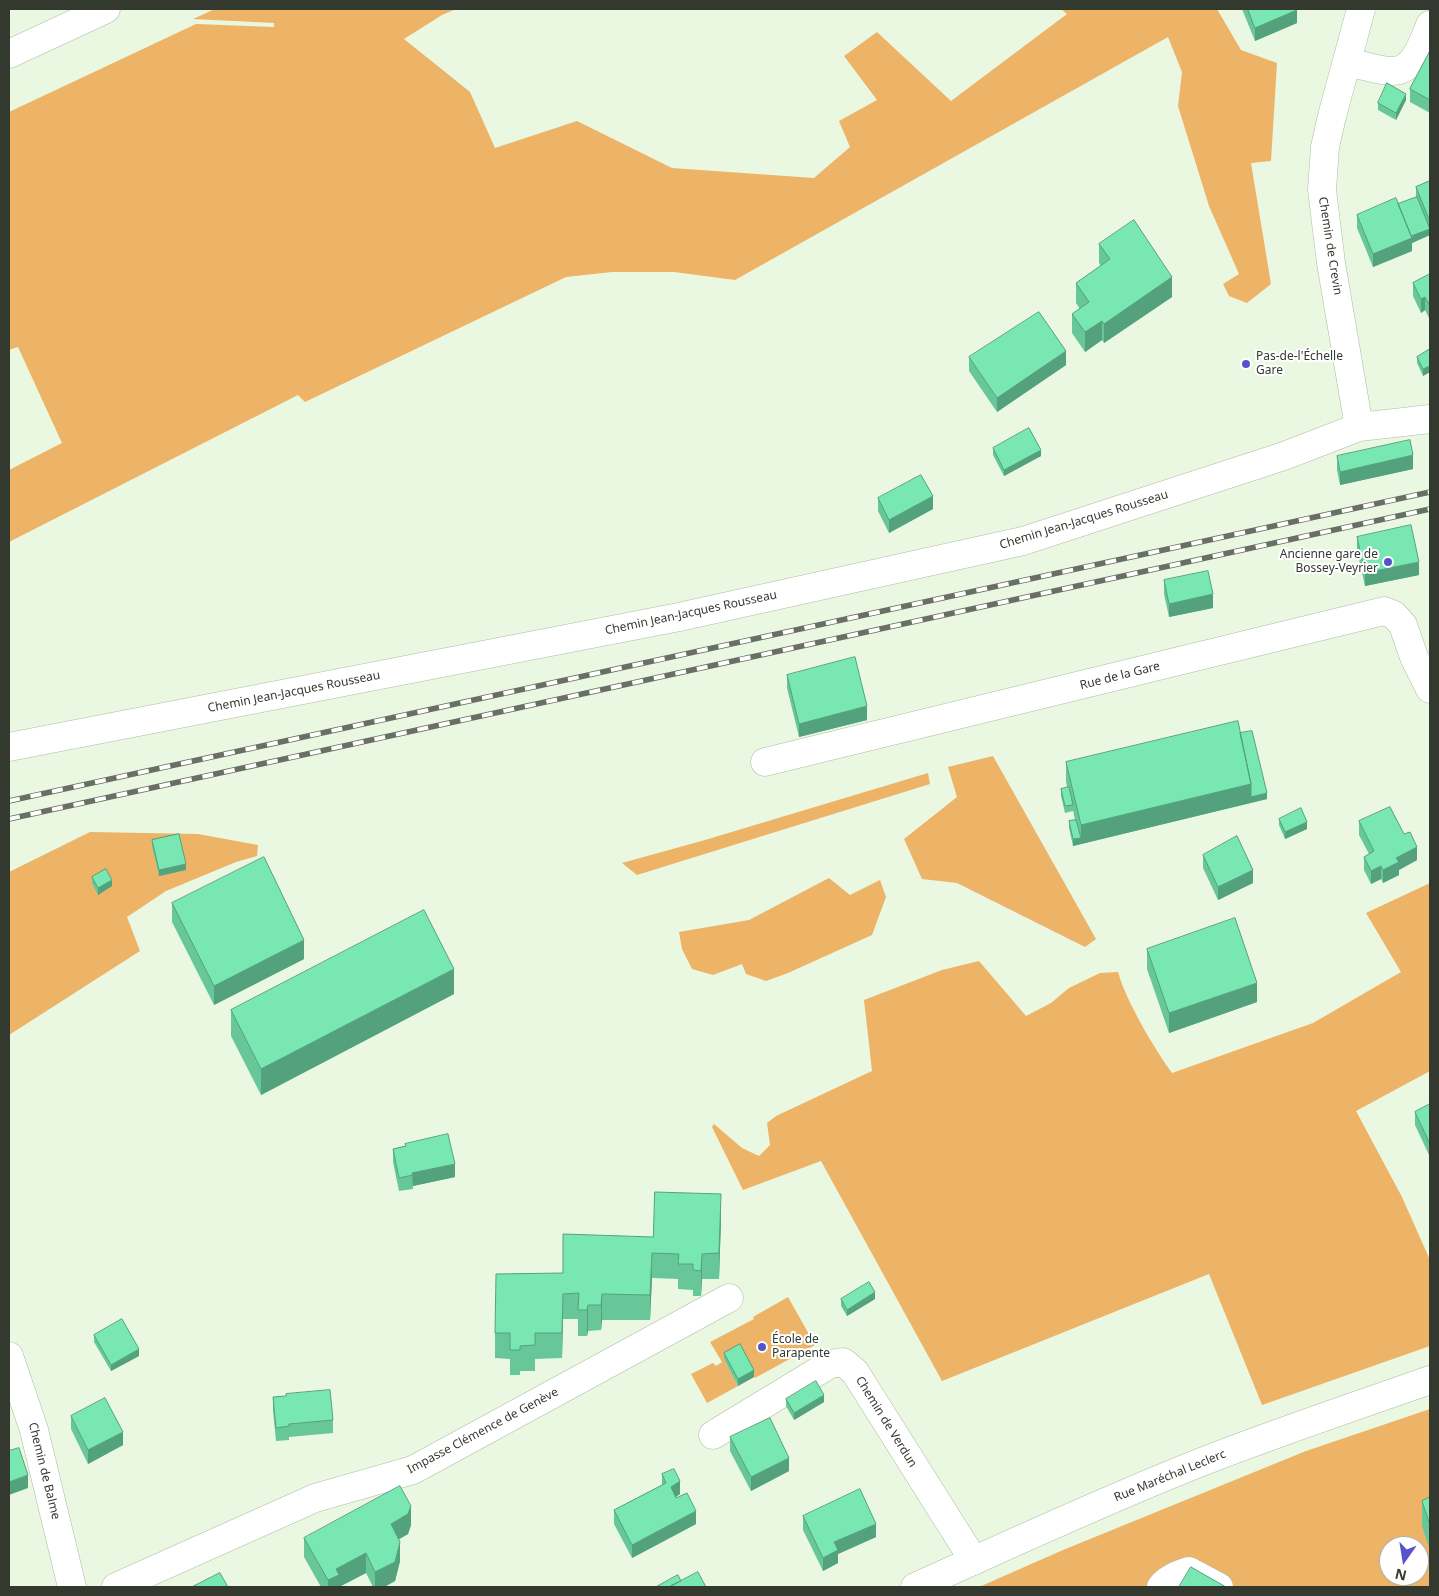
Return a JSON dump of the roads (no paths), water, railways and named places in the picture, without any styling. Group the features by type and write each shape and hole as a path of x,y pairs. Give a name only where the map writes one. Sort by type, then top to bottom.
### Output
{"main road":[{"path":"9,54 106,9"},
{"name":"Chemin de Crevin","path":"1359,427 1331,263 1322,190 1325,147 1362,9"},
{"path":"1347,62 1393,71 1402,68 1415,57 1430,25"},
{"name":"Chemin Jean-Jacques Rousseau","path":"9,747 680,617 1023,541 1284,456 1359,427 1430,419"},
{"name":"Rue de la Gare","path":"765,762 1384,611 1394,615 1403,625 1414,657 1430,688"},
{"name":"Impasse Clémence de Genève","path":"116,1587 315,1498 413,1470 729,1298"},
{"name":"Chemin de Balme","path":"9,1356 34,1430 72,1587"},
{"name":"Chemin de Verdun","path":"713,1435 830,1364 844,1362 855,1372 974,1561"},
{"name":"Rue Maréchal Leclerc","path":"915,1587 1198,1464 1281,1432 1430,1380"},
{"path":"1161,1587 1176,1575 1189,1571 1219,1587"}],"railway":[{"path":"9,801 1430,492"},
{"path":"9,819 1430,509"}],"place":[{"name":"Pas-de-l'Échelle Gare","path":"1246,364"},
{"name":"Ancienne gare de Bossey-Veyrier","path":"1388,562"},
{"name":"École de Parapente","path":"762,1347"}]}
